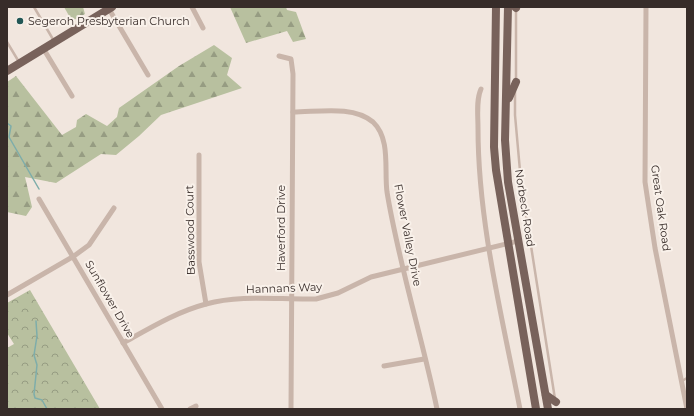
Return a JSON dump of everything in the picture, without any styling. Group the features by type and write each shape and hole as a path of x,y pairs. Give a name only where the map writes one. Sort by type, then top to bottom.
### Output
{"main road":[{"name":"Norbeck Road","path":"496,7 494,147 508,244 536,409"},
{"name":"Norbeck Road","path":"514,7 505,140 508,182 548,409"},
{"path":"7,70 110,8"},
{"path":"506,116 511,90 516,82"},
{"path":"546,395 557,406"}],"street":[{"path":"192,7 203,28"},
{"name":"Great Oak Road","path":"646,7 644,182 687,409"},
{"path":"110,8 148,75"},
{"path":"43,48 72,96"},
{"name":"Haverford Drive","path":"279,56 291,59 293,74 291,409"},
{"path":"481,89 478,102 478,155 486,231 520,409"},
{"name":"Flower Valley Drive","path":"293,112 349,111 364,116 376,126 384,144 387,191 403,268 437,409"},
{"name":"Basswood Court","path":"199,155 199,262 206,304"},
{"name":"Sunflower Drive","path":"39,200 74,256 162,409"},
{"path":"7,295 74,256 89,244 114,208"},
{"name":"Hannans Way","path":"123,343 172,316 206,304 231,300 291,300 328,297 371,277 518,241"},
{"path":"384,366 424,359"},
{"path":"190,409 196,406"}],"lane":[{"path":"34,7 54,42"},
{"path":"514,7 516,82 515,116 521,182 557,406"},
{"path":"7,42 19,63"},
{"path":"682,382 687,378"}],"green space":[{"path":"64,7 83,7 85,14 72,21"},
{"path":"230,7 286,7 287,10 296,12 306,39 293,42 287,31 246,43"},
{"path":"214,45 232,58 227,75 242,88 161,115 116,155 101,154 56,183 25,177 32,207 26,216 7,212 7,82 16,76 62,135 76,127 77,120 86,114 107,126 117,117 119,108 179,66"},
{"path":"30,290 100,409 7,409 7,348 14,344 7,333 7,303"}],"waterway":[{"path":"7,123 11,126 9,137 39,189"},
{"path":"36,321 37,336 34,355 37,365 34,394 35,398 42,400 47,409"}],"place":[{"name":"Segeroh Presbyterian Church","path":"20,21"}]}
